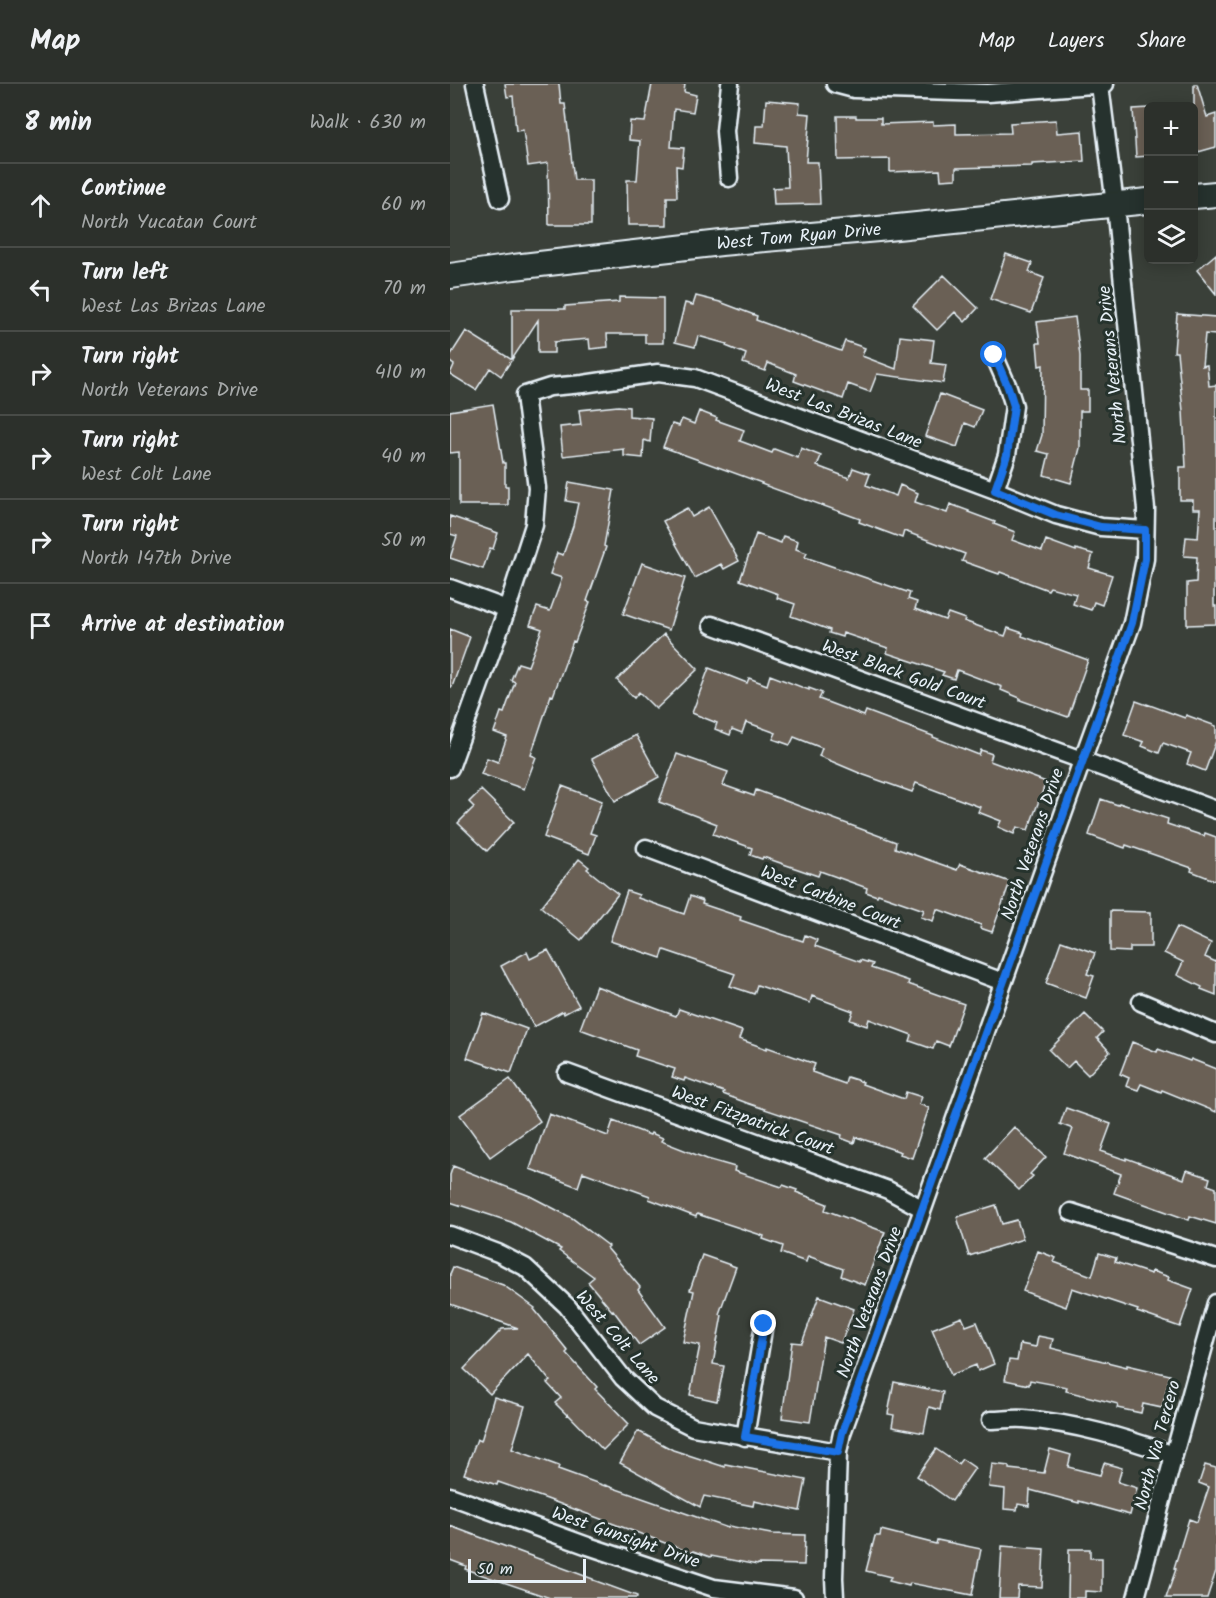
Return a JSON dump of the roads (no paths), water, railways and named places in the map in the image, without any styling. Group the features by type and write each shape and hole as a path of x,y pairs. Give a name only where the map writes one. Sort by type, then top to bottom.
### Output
{"street":[{"path":"475,84 500,199"},
{"path":"729,178 725,131 730,84"},
{"path":"835,84 854,89 988,93 1105,84"},
{"name":"North Veterans Drive","path":"835,1598 838,1452 842,1433 1132,623 1145,559 1146,508 1115,205 1100,85"},
{"path":"1198,196 1216,194"},
{"name":"West Tom Ryan Drive","path":"450,276 721,243 1144,202"},
{"path":"994,355 1014,406 1007,455 995,490"},
{"name":"West Las Brizas Lane","path":"507,609 534,525 537,488 525,395 550,387 658,373 695,378 1056,515 1101,527 1145,530"},
{"path":"450,588 507,609 450,768"},
{"name":"West Black Gold Court","path":"712,625 1216,810"},
{"name":"West Carbine Court","path":"646,848 1004,982"},
{"path":"1141,1002 1216,1034"},
{"name":"West Fitzpatrick Court","path":"567,1073 888,1190 923,1209"},
{"path":"1071,1212 1216,1259"},
{"name":"West Colt Lane","path":"450,1235 498,1252 525,1267 567,1306 622,1378 655,1408 693,1427 838,1452"},
{"name":"North Via Tercero","path":"1136,1598 1216,1302"},
{"path":"745,1437 764,1324"},
{"path":"991,1420 1022,1419 1057,1423 1127,1439 1174,1455"},
{"name":"West Gunsight Drive","path":"450,1496 588,1546 714,1588 794,1598"}]}
